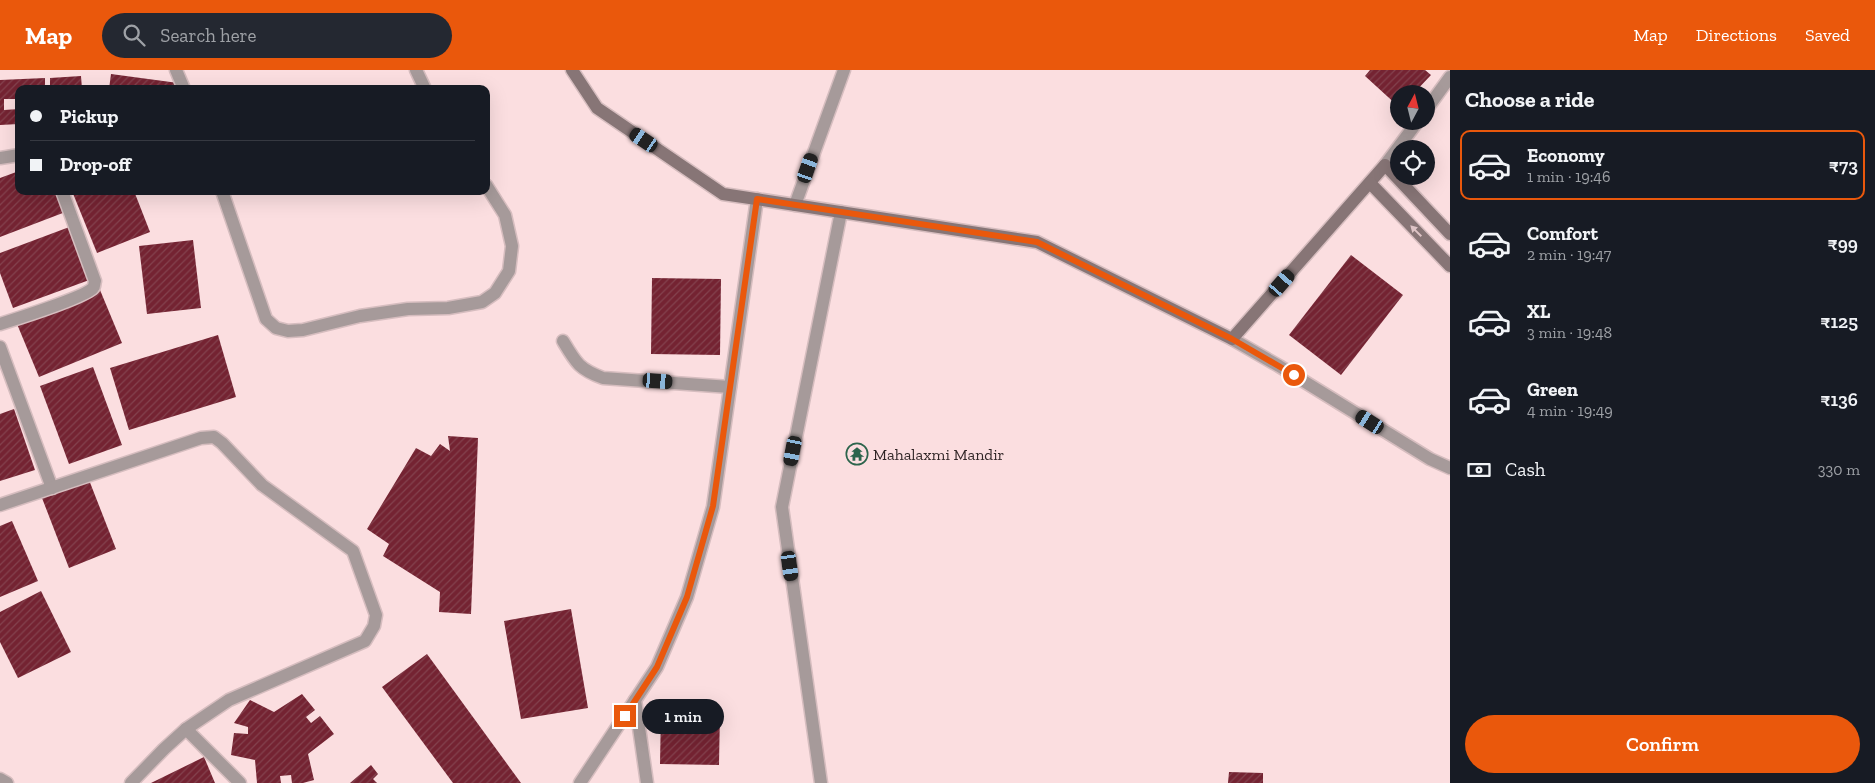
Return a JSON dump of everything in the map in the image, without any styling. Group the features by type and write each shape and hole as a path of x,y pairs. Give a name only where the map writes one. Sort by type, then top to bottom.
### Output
{"street":[{"path":"176,70 182,85"},
{"path":"416,70 423,85"},
{"path":"572,70 596,108 723,194 1037,242 1232,339 1287,370 1430,459 1450,468"},
{"path":"795,205 844,70"},
{"path":"1435,98 1450,77"},
{"path":"1232,339 1386,165 1411,130"},
{"path":"0,158 15,156"},
{"path":"1386,165 1450,234"},
{"path":"1370,183 1450,266"},
{"path":"223,195 266,319 276,328 288,332 360,316 408,310 448,308 482,302 495,293 509,271 512,246 505,215 490,191"},
{"path":"0,324 80,295 93,288 95,280 63,195"},
{"path":"580,783 657,667 687,597 713,506 757,199"},
{"path":"820,783 782,506 841,212"},
{"path":"563,341 576,363 588,372 603,378 730,386"},
{"path":"0,348 52,488"},
{"path":"0,505 201,438 214,437 222,442 262,485 353,551 376,615 374,626 365,641 229,700 186,729 131,783"},
{"path":"635,700 648,783"},
{"path":"186,729 240,783"},
{"path":"0,779 7,783"}],"building":[{"path":"1370,70 1425,70 1431,75 1422,85 1390,85 1390,99 1365,76"},
{"path":"111,74 178,83 178,85 110,85"},
{"path":"81,76 82,85 50,85 50,78"},
{"path":"45,78 45,85 15,85 15,99 4,99 4,110 15,109 15,124 0,125 0,80"},
{"path":"15,172 15,195 62,195 68,211 0,237 0,178"},
{"path":"74,195 136,195 150,232 97,253"},
{"path":"72,226 92,279 13,308 0,273 0,253"},
{"path":"193,240 201,308 147,314 139,246"},
{"path":"1351,255 1403,295 1341,375 1289,335"},
{"path":"652,278 721,279 720,355 651,354"},
{"path":"100,290 122,343 39,377 17,324"},
{"path":"218,335 236,397 129,430 110,368"},
{"path":"93,367 122,445 69,464 40,386"},
{"path":"14,409 35,470 0,481 0,414"},
{"path":"448,436 478,438 471,614 439,612 440,592 383,556 389,544 367,529 416,448 431,456 440,444 450,451"},
{"path":"89,480 116,549 69,568 42,498"},
{"path":"12,521 38,581 0,597 0,526"},
{"path":"41,591 71,652 18,678 0,642 0,612"},
{"path":"571,609 588,708 521,719 504,621"},
{"path":"427,654 521,783 453,783 382,687"},
{"path":"302,694 315,710 306,717 311,723 320,716 334,734 308,754 314,780 292,783 291,775 280,776 281,783 257,783 255,760 231,755 234,733 248,734 248,727 234,723 250,700 274,712"},
{"path":"661,710 720,711 719,765 660,764"},
{"path":"204,757 215,783 151,783"},
{"path":"371,765 378,774 373,779 377,783 350,783"},
{"path":"1229,772 1263,773 1263,783 1228,783"}],"place":[{"name":"Mahalaxmi Mandir","path":"857,454"}],"route":[{"path":"625,716 657,667 687,597 713,506 757,199 1037,242 1232,339 1294,375"}]}
